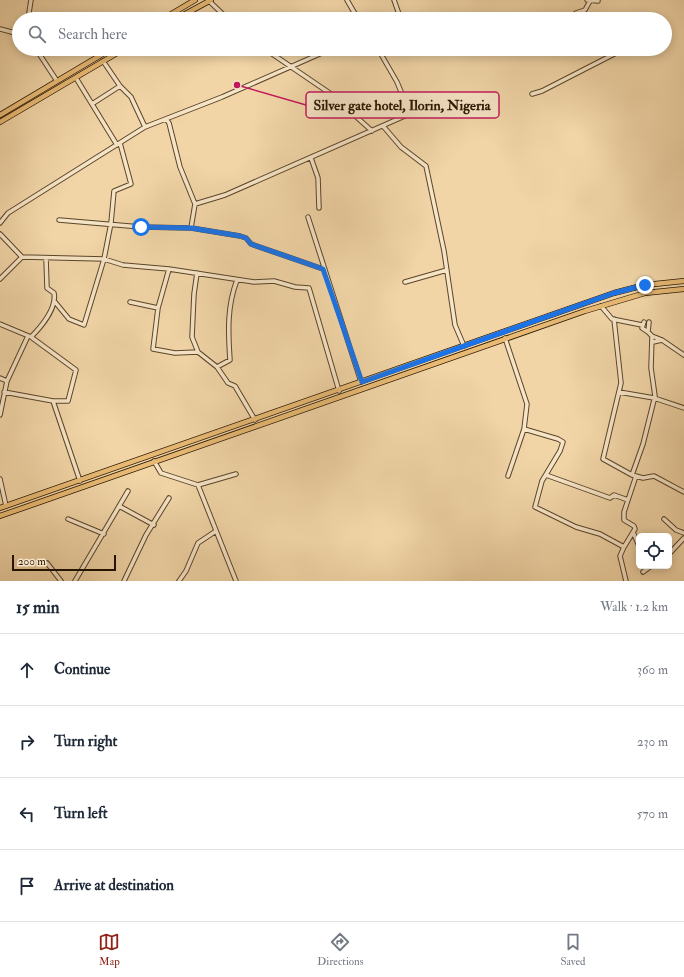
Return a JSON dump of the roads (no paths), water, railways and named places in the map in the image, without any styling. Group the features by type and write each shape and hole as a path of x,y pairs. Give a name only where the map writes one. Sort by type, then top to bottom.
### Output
{"main road":[{"path":"178,12 195,0"},
{"path":"189,12 210,0"},
{"path":"0,115 99,56"},
{"path":"0,122 112,56"},
{"path":"49,86 52,92"},
{"path":"0,508 632,288 684,281"},
{"path":"0,516 154,461 272,422 505,338 601,306 645,293 684,289"}],"street":[{"path":"29,12 31,0"},
{"path":"210,0 221,12"},
{"path":"347,0 354,12"},
{"path":"394,0 398,12"},
{"path":"579,12 585,10 588,1 598,1"},
{"path":"0,28 12,32"},
{"path":"41,56 58,81"},
{"path":"276,56 331,94 372,131"},
{"path":"0,223 8,213 145,127 222,97 316,56"},
{"path":"195,204 225,195 372,131 409,113 397,82 382,56"},
{"path":"532,94 542,91 610,56"},
{"path":"104,61 120,86 131,97 145,127"},
{"path":"46,258 47,288 54,293 55,302 69,319 84,325 104,259 111,223 114,191 131,184 119,144 76,78"},
{"path":"92,104 120,86"},
{"path":"169,123 175,115"},
{"path":"166,119 169,123 180,167 195,204 191,228"},
{"path":"383,126 401,146 426,166 447,270 455,325 464,346"},
{"path":"311,158 318,178 320,208"},
{"path":"308,217 323,269 362,382"},
{"path":"59,220 111,223 141,227 191,228 240,236 246,238 251,244 323,269"},
{"path":"0,234 22,257 104,259 124,264 169,269 237,280 254,282 274,281 295,287 309,288 338,390"},
{"path":"0,279 22,257"},
{"path":"169,269 158,308 153,349 176,353 198,352"},
{"path":"405,282 447,270"},
{"path":"197,273 194,294 192,337 198,352 217,367 228,383 235,386 255,420"},
{"path":"217,367 230,360 227,323 232,294 237,280"},
{"path":"0,415 7,381 30,336 41,327 55,302"},
{"path":"130,302 158,308"},
{"path":"601,306 614,319 643,324 642,328 654,339 662,340 684,355"},
{"path":"614,319 621,383 612,415 603,459 634,476 643,478 654,476 684,492"},
{"path":"648,322 648,332"},
{"path":"0,324 30,336 76,370 68,402 52,401 4,392"},
{"path":"505,338 527,404 524,429 508,476"},
{"path":"654,339 662,340"},
{"path":"626,581 620,556 633,532 634,526 624,520 624,512 643,444 655,393 651,368 654,339"},
{"path":"0,378 7,381"},
{"path":"619,392 654,398 684,408"},
{"path":"52,401 80,481"},
{"path":"524,429 563,442 542,481 535,507 576,527 600,534 624,547"},
{"path":"154,461 161,473 198,485 236,474"},
{"path":"546,475 610,498 614,495 628,500"},
{"path":"0,479 6,506"},
{"path":"198,485 236,581"},
{"path":"75,581 104,534 128,490"},
{"path":"124,581 146,535 154,525 169,498"},
{"path":"119,506 154,525"},
{"path":"68,519 104,534"},
{"path":"664,519 676,530 684,533"},
{"path":"179,581 186,571 198,543 216,531"},
{"path":"633,532 636,539"},
{"path":"672,551 684,538"},
{"path":"47,563 61,581"},
{"path":"643,572 647,569"}],"place":[{"name":"Silver gate hotel, Ilorin, Nigeria","path":"237,85"}]}
